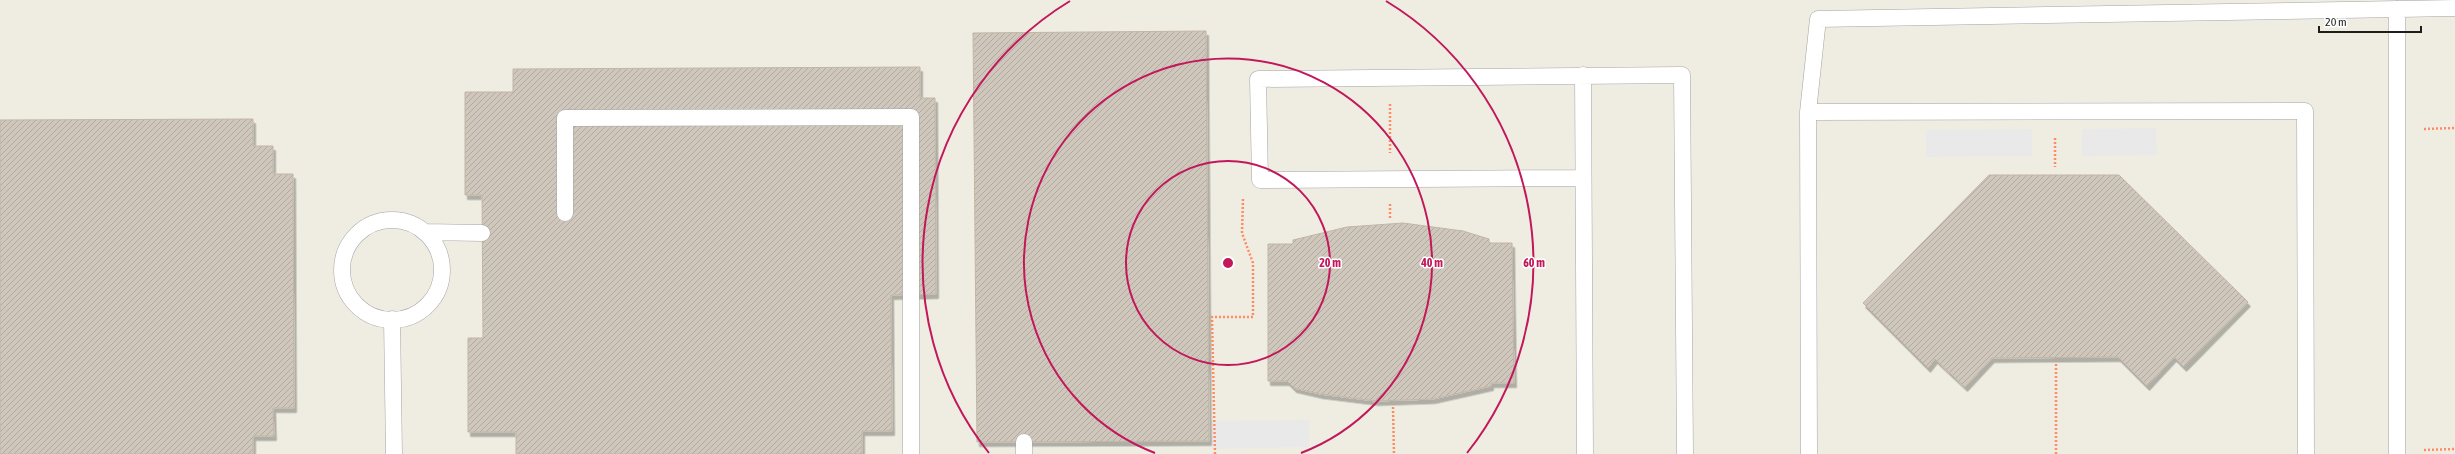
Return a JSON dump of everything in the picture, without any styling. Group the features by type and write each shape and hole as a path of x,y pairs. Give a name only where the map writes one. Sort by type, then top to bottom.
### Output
{"lane":[{"path":"1808,454 1808,112 1818,19 2455,8"},
{"path":"2397,9 2397,452"},
{"path":"1583,75 1585,454"},
{"path":"1583,178 1260,180 1258,79 1682,75 1685,454"},
{"path":"1808,112 2305,111 2306,454"},
{"path":"565,213 565,118 911,117 910,454"},
{"path":"395,220 411,223 425,232 434,243 440,257 442,272 439,287 432,300 420,310 407,317 392,319 372,315 362,310 351,298 344,284 342,268 345,252 353,239 364,228 379,221 395,220"},
{"path":"425,232 482,233"},
{"path":"392,319 394,454"}],"path":[{"path":"1390,78 1390,220"},
{"path":"2397,130 2455,128"},
{"path":"1214,454 1212,317 1252,317 1252,263 1242,233 1241,201 1260,180"},
{"path":"2056,364 2056,454"},
{"path":"1393,407 1394,454"},
{"path":"2397,452 2455,449"}],"shaded area":[{"path":"2156,128 2157,155 2082,156 2082,129"},
{"path":"2032,129 2032,156 1926,157 1926,130"},
{"path":"1309,420 1309,447 1211,449 1211,421"}],"building":[{"path":"1206,31 1209,441 977,442 973,33"},
{"path":"920,67 920,98 935,98 936,294 891,295 892,431 862,431 862,454 516,454 516,432 468,432 468,338 483,338 482,195 465,195 465,92 513,92 513,69"},
{"path":"253,119 253,146 273,146 273,174 293,174 294,408 273,408 274,436 253,436 253,454 0,454 0,120"},
{"path":"1989,175 2119,175 2248,302 2184,367 2174,357 2147,386 2118,357 1992,358 1965,387 1935,359 1928,368 1863,303"},
{"path":"1403,223 1463,231 1489,239 1489,243 1512,243 1514,383 1491,383 1491,386 1433,399 1376,401 1320,394 1294,388 1287,381 1268,381 1268,244 1293,244 1293,240 1347,227"}]}
